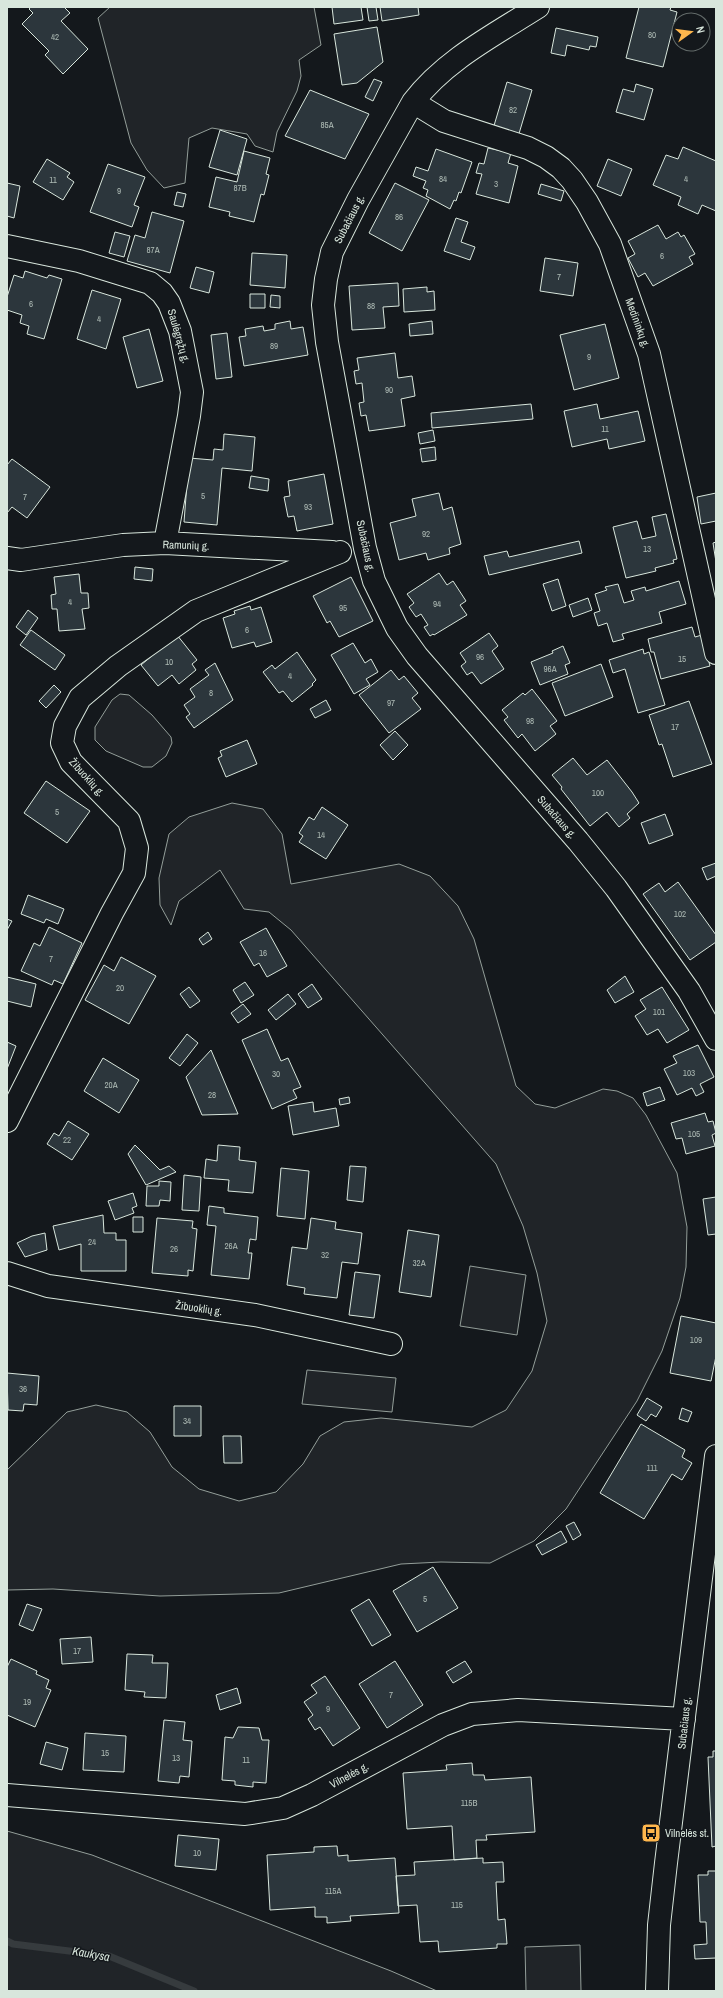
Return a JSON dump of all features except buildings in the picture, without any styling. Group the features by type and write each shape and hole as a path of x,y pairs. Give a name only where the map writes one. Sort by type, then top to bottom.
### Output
{"street":[{"name":"Subačiaus g.","path":"526,10 455,60 424,88 413,102 358,200 332,252 326,279 323,305 327,342 365,548 374,581 397,628 417,656 578,841 616,888 676,973 709,1010 716,1039"},
{"name":"Medininkų g.","path":"413,102 444,122 528,148 556,164 572,180 610,244 650,354 716,653"},
{"name":"Saulėgrąžų g.","path":"7,246 79,261 150,283 162,293 169,303 180,332 192,392 189,416 165,543"},
{"name":"Ramunių g.","path":"7,558 21,560 123,545 165,543 340,552 365,548"},
{"name":"Žibuoklių g.","path":"7,1121 112,913 134,874 138,848 128,821 71,762 62,743 65,726 80,698 118,666 196,611 340,552"},
{"name":"Žibuoklių g.","path":"7,1273 48,1286 255,1315 392,1344"},
{"name":"Subačiaus g.","path":"657,1991 659,1924 715,1465"},
{"name":"Vilnelės g.","path":"7,1796 246,1814 283,1808 312,1795 443,1724 472,1714 518,1710 684,1719"}],"shaded area":[{"path":"110,7 314,7 321,45 299,60 301,76 297,91 277,132 273,152 255,146 247,134 212,128 189,138 185,183 164,188 147,170 131,143 98,18"},
{"path":"120,694 129,695 152,715 171,737 172,743 166,756 152,767 143,767 106,751 95,740 95,727 112,700"},
{"path":"232,803 263,809 282,834 291,884 399,864 430,876 458,906 474,939 516,1086 535,1104 555,1108 603,1089 617,1091 633,1098 646,1115 677,1173 687,1227 686,1267 680,1298 662,1351 637,1401 566,1509 534,1541 490,1563 441,1562 401,1564 279,1593 160,1596 53,1589 7,1590 7,1470 67,1412 96,1405 127,1412 150,1432 172,1467 199,1489 239,1501 276,1492 303,1464 320,1436 344,1422 381,1418 472,1427 506,1410 532,1371 547,1321 537,1273 523,1226 496,1164 291,930 269,912 244,909 220,870 179,901 171,925 160,905 159,878 169,834 189,817"},
{"path":"470,1266 526,1275 517,1335 460,1326"},
{"path":"307,1370 396,1378 392,1412 302,1404"},
{"path":"7,1831 92,1855 391,1971 437,1991 7,1991"},
{"path":"580,1945 581,1991 526,1991 525,1947"}],"waterway":[{"name":"Kaukysa","path":"7,1941 13,1944 109,1956 194,1991"}],"place":[{"name":"Vilnelės st.","path":"651,1833"}]}
